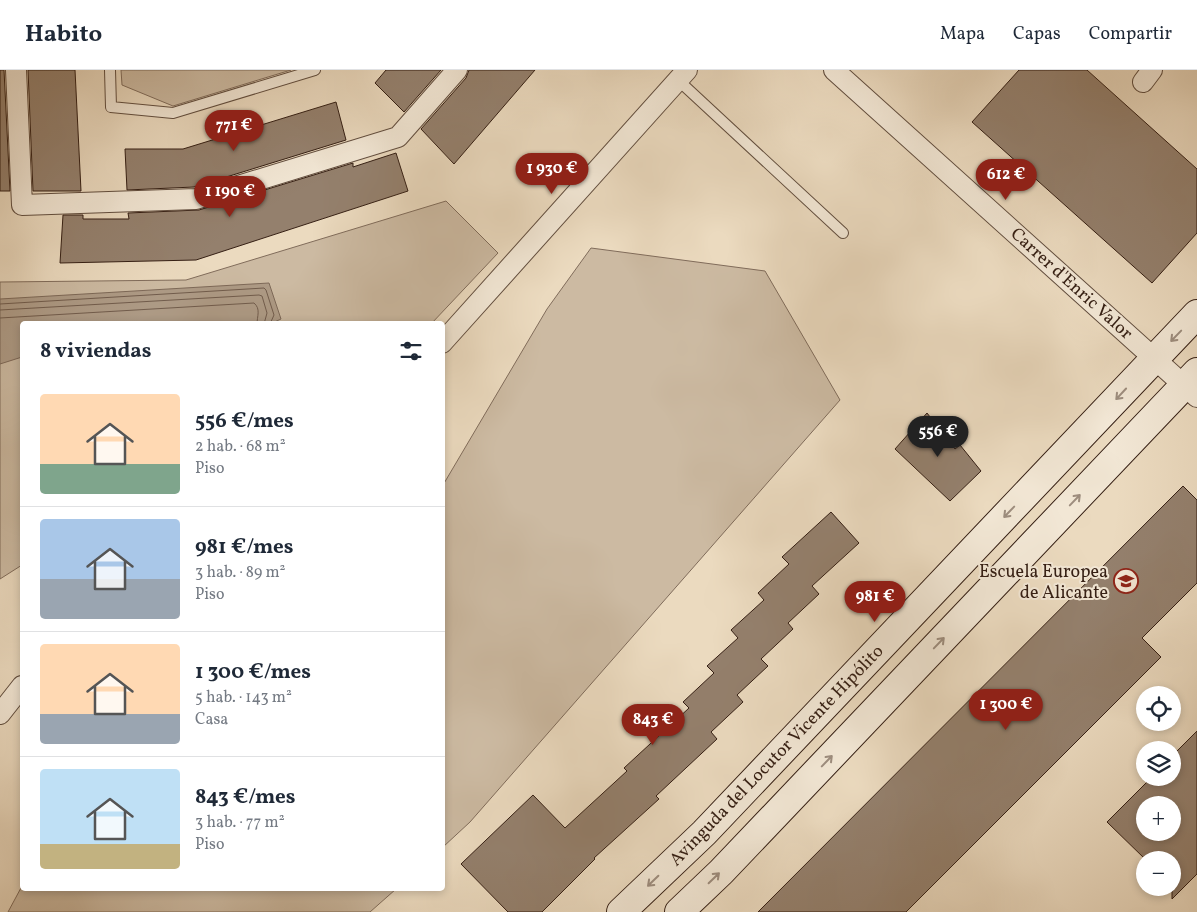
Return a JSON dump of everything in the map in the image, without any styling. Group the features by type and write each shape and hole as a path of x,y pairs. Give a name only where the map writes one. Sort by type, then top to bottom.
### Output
{"main road":[{"name":"Avinguda del Locutor Vicente Hipólito","path":"621,912 710,826 1197,314"},
{"path":"679,912 721,872 1193,385"}],"street":[{"path":"16,70 22,205 196,199 389,140 398,137 457,70"},
{"name":"Carrer d'Enric Valor","path":"834,70 1154,359 1193,385"},
{"path":"445,339 682,75"},
{"path":"0,714 20,689"}],"lane":[{"path":"110,70 111,107 173,112 315,70"},
{"path":"682,75 843,233"}],"shaded area":[{"path":"121,70 291,70 173,106 122,85"},
{"path":"446,201 498,253 434,321 20,321 20,566 0,579 0,282 186,280"},
{"path":"591,248 765,271 840,400 470,822 445,845 445,482 547,309"},
{"path":"20,890 394,891 370,912 8,912"}],"water":[{"path":"269,283 281,319 277,321 20,321 20,358 0,364 0,299"}],"building":[{"path":"0,70 4,70 10,191 0,191"},
{"path":"28,70 75,70 81,191 33,191"},
{"path":"386,70 441,70 404,112 375,83"},
{"path":"469,70 535,70 454,164 421,129 466,78"},
{"path":"1019,70 1087,70 1197,169 1197,233 1152,283 972,122"},
{"path":"336,102 346,140 194,187 127,190 125,149 183,149"},
{"path":"396,153 408,191 196,260 60,263 63,215 83,215 83,219 129,219 128,213 199,210 353,163 353,167"},
{"path":"927,413 955,449 960,445 981,471 950,501 895,449"},
{"path":"1183,486 1197,500 1197,583 1142,638 1161,657 906,912 758,912"},
{"path":"831,512 859,543 812,586 819,594 788,623 793,629 761,659 768,666 737,695 743,702 711,732 717,739 656,796 659,799 594,858 542,912 508,912 461,864 533,795 565,828 627,771 624,768 689,708 683,702 714,673 707,666 738,638 731,630 764,600 758,593 789,564 782,557"},
{"path":"1197,731 1197,874 1181,890 1181,851 1137,851 1107,822 1143,786 1181,786 1181,747"}],"place":[{"name":"Escuela Europea de Alicante","path":"1126,581"}]}
